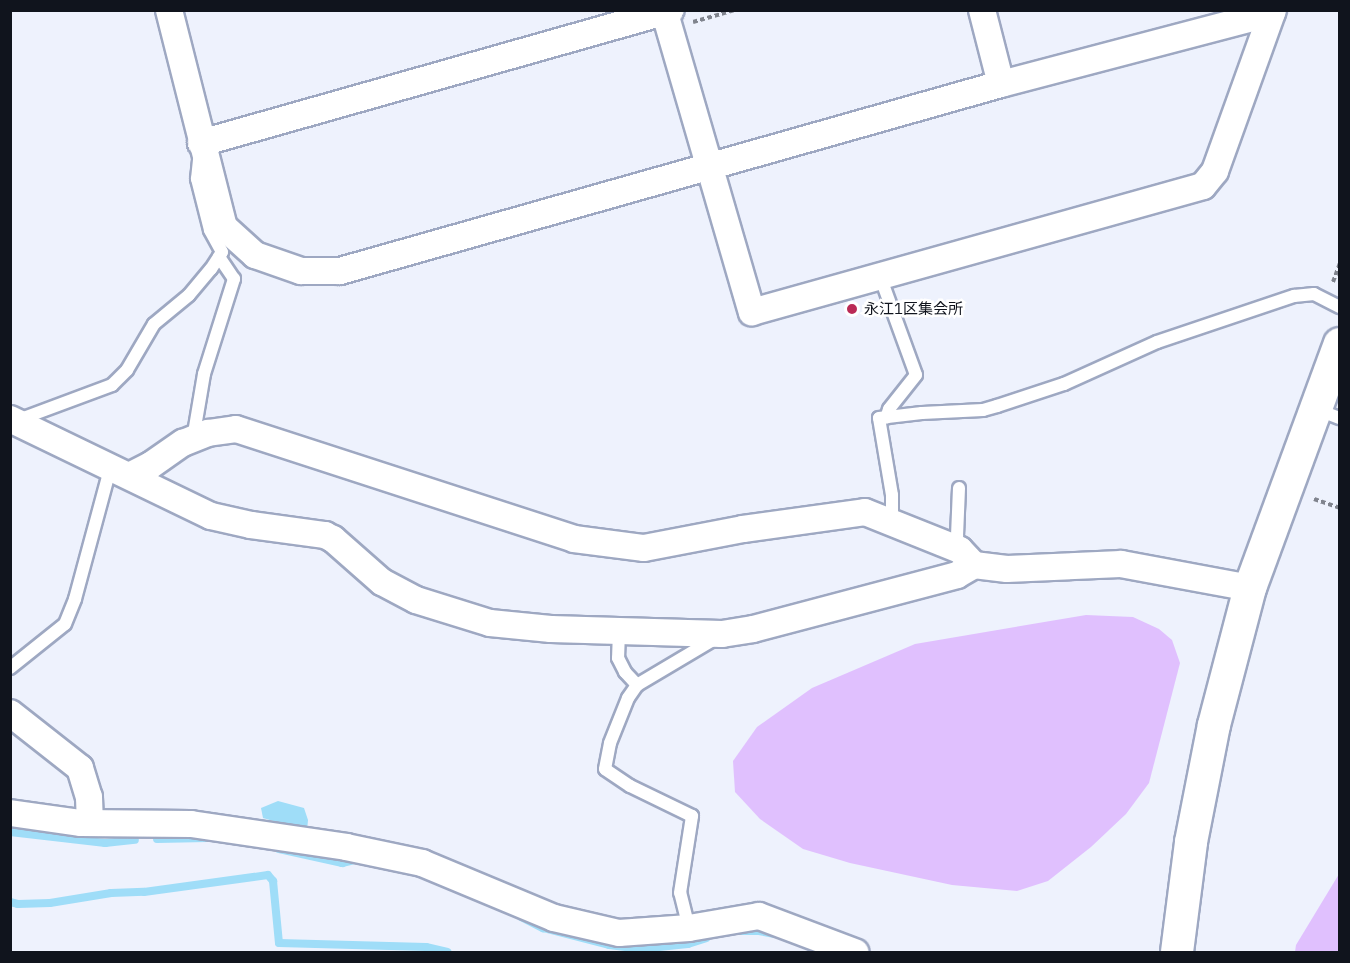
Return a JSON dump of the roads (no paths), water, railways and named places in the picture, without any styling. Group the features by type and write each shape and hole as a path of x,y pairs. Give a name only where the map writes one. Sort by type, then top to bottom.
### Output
{"street":[{"path":"169,10 224,227 255,255 301,271 340,271 1001,84 1273,11"},
{"path":"982,10 1001,84"},
{"path":"201,143 672,15 708,166 752,312 1203,186 1215,171 1273,11"},
{"path":"1177,952 1191,843 1214,725 1250,588 1328,414 1340,344"},
{"path":"14,420 211,516 251,525 325,535 333,539 382,582 416,600 454,614 490,623 619,631 722,634 753,629 957,575 974,565"},
{"path":"121,471 208,433 236,429 574,539 644,548 743,529 865,512 953,547 974,565 1007,569 1121,564 1250,588"},
{"path":"10,713 80,768 89,796 90,824"},
{"path":"10,813 90,824 192,824 346,847 422,863 554,918 619,933 689,928 759,916 855,952"}],"lane":[{"path":"14,420 112,385 127,370 154,324 189,295 219,257 222,252 210,230 197,179 201,143"},
{"path":"193,440 204,374 234,279 219,257"},
{"path":"880,276 916,375 889,409 886,418"},
{"path":"892,521 892,495 879,418 982,410 997,406 1064,384 1157,342 1294,296 1314,294 1340,307"},
{"path":"10,668 65,624 121,471"},
{"path":"953,547 957,536 959,488"},
{"path":"619,631 618,658 625,672 638,685"},
{"path":"689,928 680,893 692,816 630,786 605,769 610,742 628,699 638,685 690,656 722,634"}],"water":[{"path":"278,801 304,808 308,820 307,831 263,818 261,808"}],"waterway":[{"path":"10,832 105,843 135,840"},
{"path":"157,839 207,838"},
{"path":"279,849 342,863 360,859"},
{"path":"10,902 50,903 111,893 144,892 268,875 273,881 279,943 426,947 447,952"},
{"path":"521,917 543,928 609,945 640,949 688,944 706,938"},
{"path":"737,931 775,934"}],"place":[{"name":"永江1区集会所","path":"852,309"}]}
